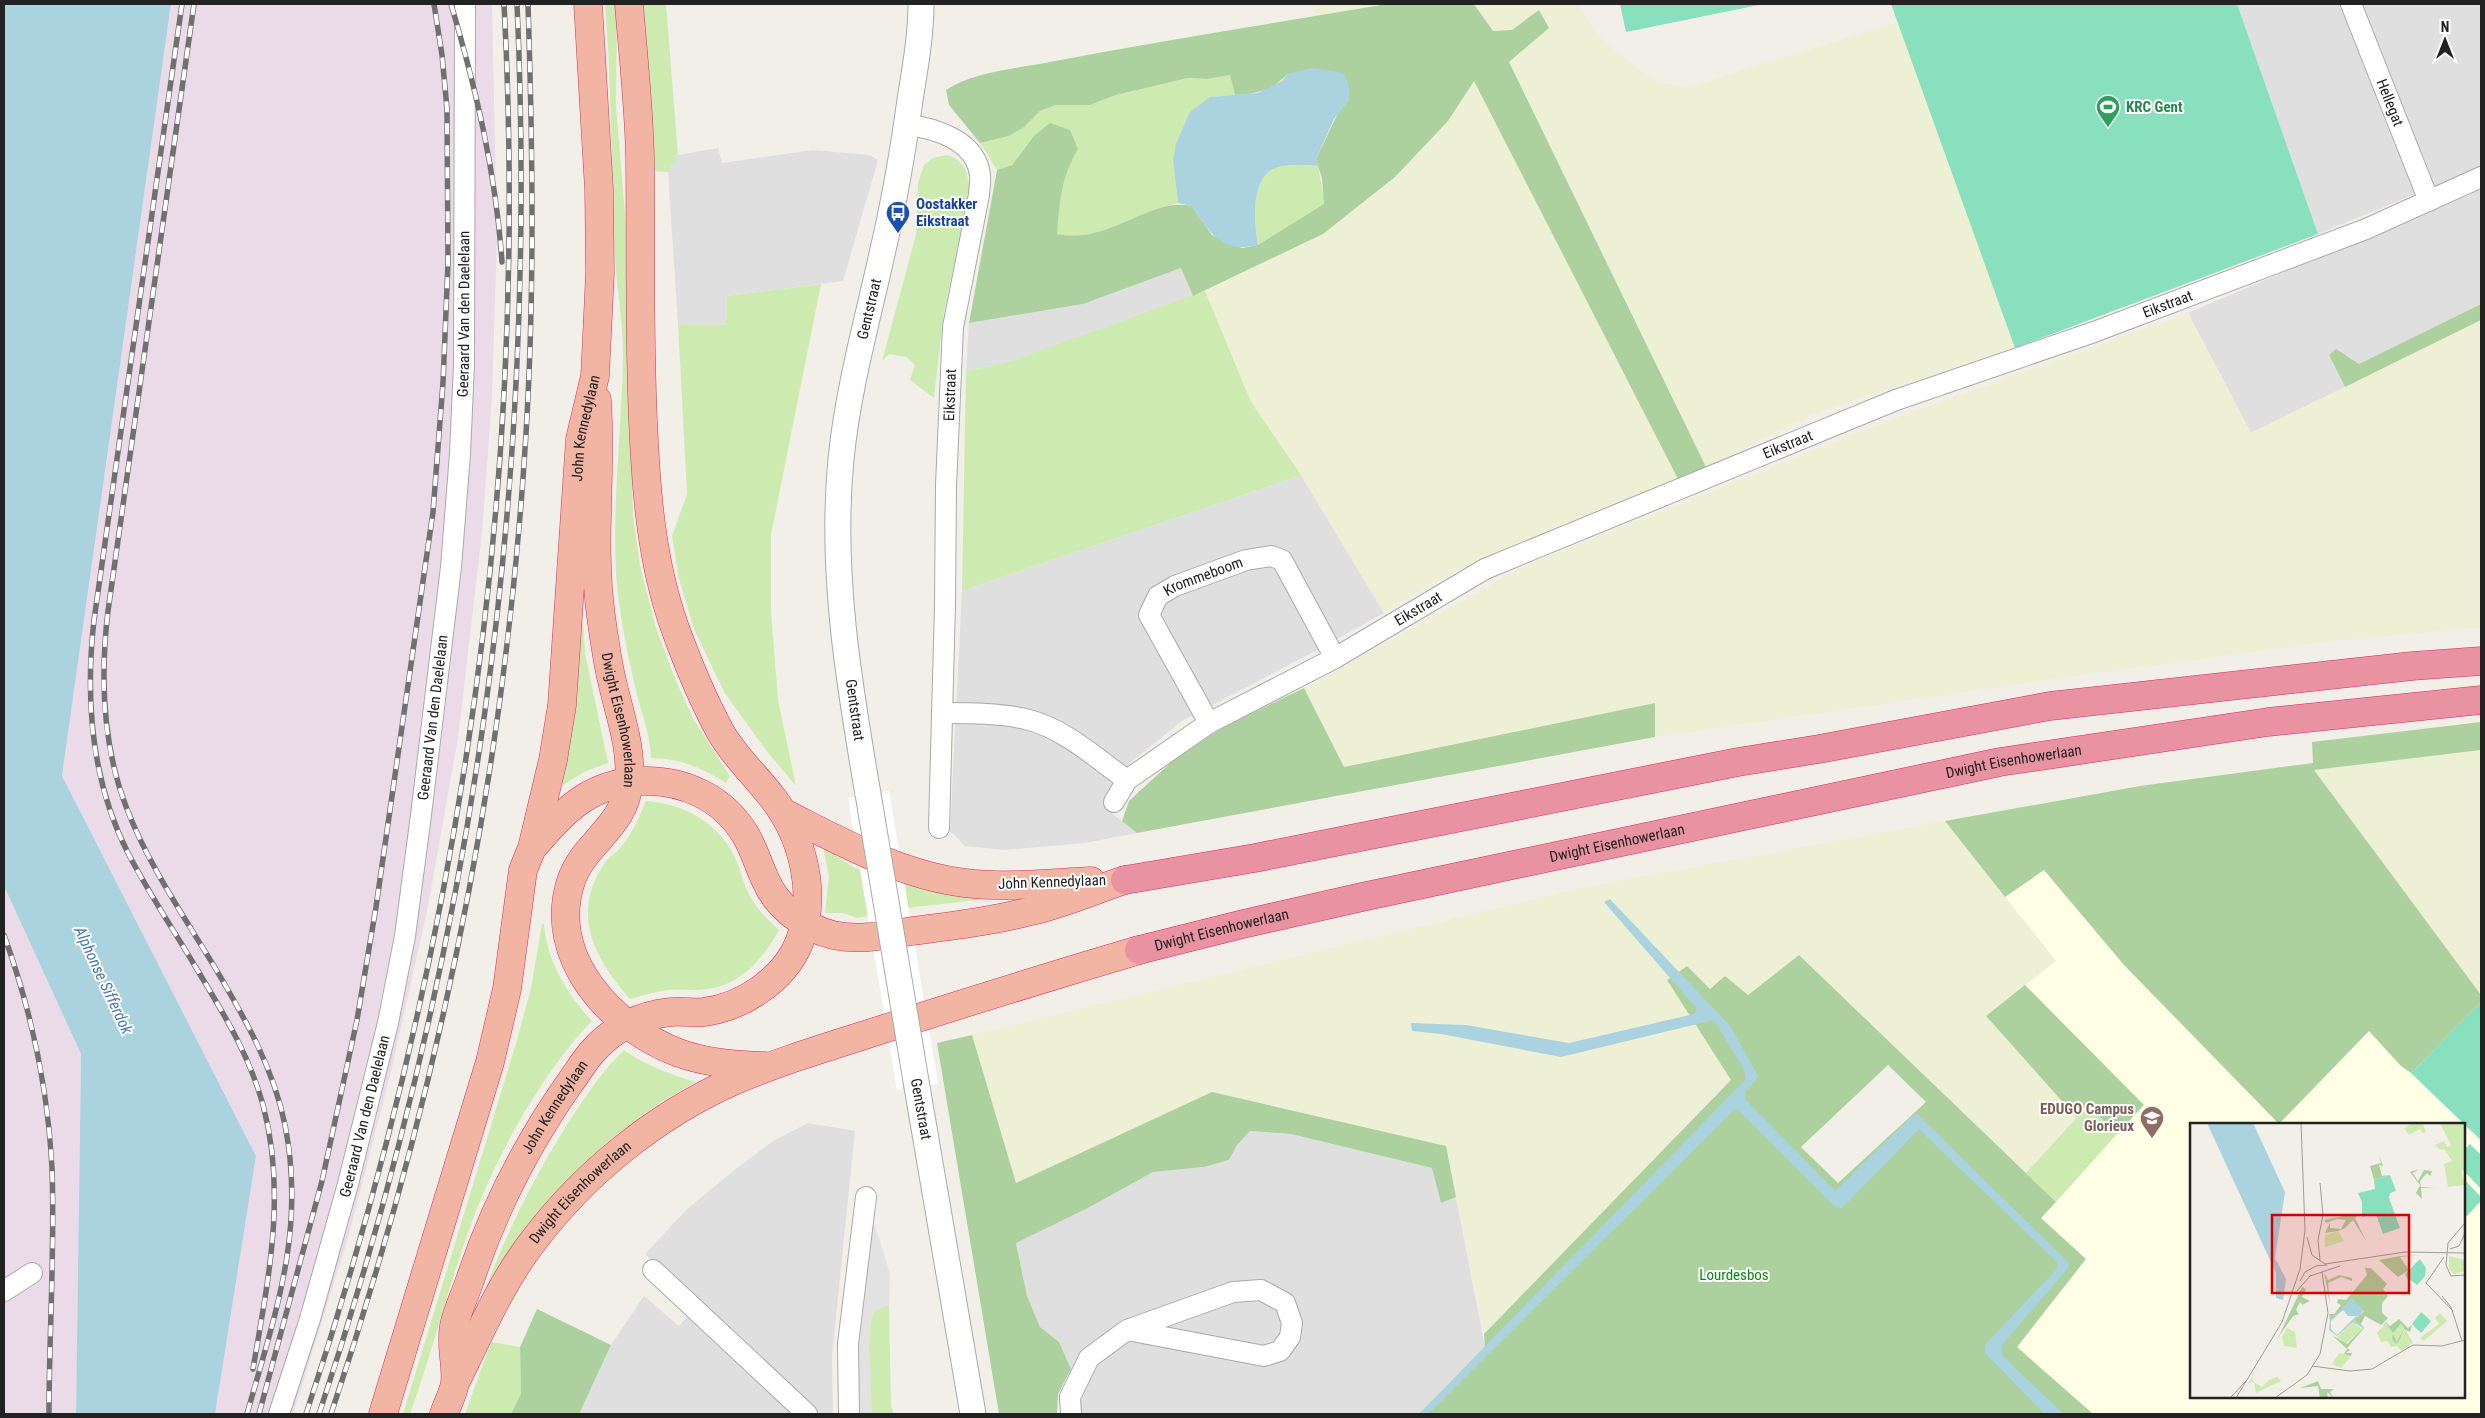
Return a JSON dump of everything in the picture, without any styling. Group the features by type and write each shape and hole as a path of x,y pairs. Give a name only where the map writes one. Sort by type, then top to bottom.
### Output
{"highway":[{"name":"John Kennedylaan","path":"382,1414 490,1062 507,989 523,870 532,848 553,760 562,705 580,439 595,376 600,273 599,190 588,4"},
{"name":"John Kennedylaan","path":"444,1414 454,1384 454,1328 485,1236 518,1168 548,1114 593,1052 607,1037 626,1025 651,1015 675,1012 701,1012 724,1008 747,998 769,982 790,960 799,944 805,923 806,868 798,843 784,813 722,735 690,669 673,622 657,566 648,506 644,458 638,302 640,157 629,4"},
{"name":"Dwight Eisenhowerlaan","path":"595,376 600,443 596,563 601,615 612,679 626,740 629,781 624,805 608,831 584,857 572,880 566,902 566,930 571,952 598,998 626,1025 657,1043 705,1061 771,1066"},
{"path":"1125,880 1264,856 1738,762 1819,749 2050,706 2412,666 2481,661"},
{"name":"Dwight Eisenhowerlaan","path":"454,1384 492,1308 533,1241 561,1207 598,1169 650,1128 683,1107 730,1082 771,1066 964,1003 1140,950 1242,924 1362,897 2000,762 2268,722 2481,700"},
{"name":"John Kennedylaan","path":"532,848 561,814 582,798 605,788 629,781 666,783 689,788 708,796 727,812 744,833 775,897 786,910 805,923 832,935 854,938 879,936 1032,911 1125,880"},
{"name":"John Kennedylaan","path":"784,813 896,866 965,883 1002,885 1125,880"}],"street":[{"name":"Geeraard Van den Daelelaan","path":"279,1414 310,1319 348,1184 388,1024 405,936 421,815 450,577 460,454 464,364 465,4"},
{"name":"Gentstraat","path":"921,4 918,49 891,218 862,335 841,459 838,520 839,579 845,646 868,794 973,1414"},
{"name":"Hellegat","path":"2351,4 2429,201"},
{"name":"Eikstraat","path":"907,125 926,127 958,141 974,157 980,175 979,195 953,326 946,485 939,828"},
{"name":"Eikstraat","path":"1114,802 1127,780 1209,723 1335,658 1486,569 1896,400 2103,328 2366,229 2481,177"},
{"name":"Krommeboom","path":"1209,723 1149,615 1158,596 1175,586 1246,560 1271,556 1282,560 1335,658"},
{"path":"942,713 1030,720 1053,730 1073,742 1127,780"},
{"path":"849,1414 847,1398 848,1344 866,1197"},
{"path":"653,1270 808,1414"},
{"path":"4,1291 32,1273"},
{"path":"1071,1414 1070,1397 1089,1358 1127,1330 1233,1292 1261,1290 1285,1303 1292,1322 1290,1337 1280,1351 1264,1356 1127,1330"}],"shaded area":[{"path":"171,4 492,4 497,239 492,397 482,533 458,738 428,906 391,1072 348,1238 293,1414 215,1414 256,1156 62,777"},
{"path":"1312,4 1387,4 1315,16"},
{"path":"1474,4 1579,4 1596,33 1621,56 1657,82 1688,87 1898,22 2015,348 1823,410 1706,467 1509,62 1549,27 1539,10 1512,30 1493,31"},
{"path":"2237,4 2481,4 2481,167 2318,234"},
{"path":"1474,80 1678,479 1548,530 1437,580 1384,613 1301,475 1251,402 1205,291 1323,234 1395,177 1448,121"},
{"path":"718,148 722,163 813,150 869,155 878,160 843,281 727,296 726,325 678,324 668,172 678,155"},
{"path":"2481,185 2481,304 2359,364 2336,349 2329,355 2345,387 2251,433 2188,313 2429,210"},
{"path":"1181,268 1193,296 1008,362 966,371 969,323 1083,304"},
{"path":"2188,313 2251,433 2481,320 2481,627 2326,642 2089,674 1655,737 1655,703 1344,767 1304,688 1525,566 1876,425"},
{"path":"1301,475 1384,613 1182,721 1130,763 1104,807 1137,833 1085,843 1004,850 965,846 950,831 962,591"},
{"path":"2481,750 2481,995 2313,770"},
{"path":"1945,821 2056,961 1986,1016 2076,1117 2026,1173 1800,955 1748,996 1667,981 1732,1079 1484,1334 1446,1146 1212,1092 1016,1184 972,1035 1581,888"},
{"name":"EDUGO Campus Glorieux","path":"2044,870 2124,965 2278,1123 2190,1123 2190,1398 2465,1398 2465,1127 2481,1144 2481,1414 2093,1414 2017,1347 2045,1311 2041,1218 2143,1105 2025,985 2056,961 2005,897"},
{"path":"4,886 81,1054 76,1414 4,1414"},
{"path":"2369,1031 2401,1066 2411,1073 2461,1123 2280,1123"},
{"path":"808,1123 855,1131 832,1356 833,1414 815,1414 645,1254 686,1210 732,1172 773,1141"},
{"path":"1250,1131 1291,1134 1432,1168 1441,1202 1456,1197 1485,1347 1419,1414 1082,1414 1081,1400 1084,1385 1071,1369 1059,1342 1040,1328 1027,1296 1016,1243 1088,1208 1153,1172 1204,1167 1229,1160 1237,1145"},
{"path":"866,1197 890,1274 889,1305 875,1310 871,1320 869,1347 872,1414 849,1414"},
{"path":"644,1296 679,1326 690,1313 795,1414 579,1414 611,1345"}],"green space":[{"path":"605,4 617,4 616,106 626,226 633,515 640,566 656,628 676,681 694,720 730,776 726,783 681,762 651,758 647,731 635,687 621,617 616,575 615,520 623,342 615,259"},
{"path":"642,4 666,4 678,155 668,172 649,171"},
{"path":"1387,4 1474,4 1493,31 1512,30 1539,10 1549,28 1509,62 1706,467 1678,479 1474,81 1448,121 1395,177 1323,234 1193,296 1181,268 1083,304 969,323 997,170 1012,165 1034,136 1050,123 1070,130 1078,149 1068,170 1062,190 1057,234 1076,236 1094,233 1161,208 1177,205 1192,206 1212,235 1242,248 1258,245 1324,204 1322,179 1316,159 1338,113 1287,74 1276,84 1264,90 1250,94 1235,95 1230,75 1208,79 1188,78 1116,95 1090,105 1056,105 1040,111 1023,128 1009,136 980,143 949,105 946,90 970,78 998,71"},
{"path":"1620,4 1764,4 1626,32"},
{"name":"KRC Gent","path":"1891,4 2237,4 2318,234 2015,348"},
{"path":"1230,75 1235,95 1210,97 1173,161 1178,203 1103,231 1072,236 1056,234 1060,200 1065,180 1078,149 1034,136 1012,165 997,170 980,143 1009,136 1023,128 1040,111 1056,105 1090,105 1116,95 1188,78 1208,79"},
{"path":"946,155 958,160 962,164 967,174 970,193 944,311 934,398 910,380 915,365 906,357 889,354 882,361 916,235 918,183 924,165 933,158"},
{"path":"1318,166 1325,204 1258,245 1255,213 1258,190 1262,180 1269,172 1278,167"},
{"path":"821,284 771,535 771,611 778,700 796,786 765,749 724,692 694,629 679,579 672,536 687,494 678,324 726,325 727,296"},
{"path":"1205,291 1251,402 1301,475 962,591 966,371 1008,362"},
{"path":"2481,304 2481,320 2345,387 2329,355 2336,349 2359,364"},
{"path":"579,621 583,621 585,653 608,763 584,772 561,786"},
{"path":"1304,688 1344,767 1655,703 1655,737 1137,833 1122,821 1129,801 1181,753 1226,726"},
{"path":"2481,722 2481,750 2314,770 2481,995 2481,1002 2411,1073 2401,1066 2369,1031 2278,1123 2124,965 2044,870 2005,897 1945,821 2140,786 2313,763 2312,742"},
{"path":"646,801 675,806 700,818 712,827 730,849 754,902 779,930 766,951 750,969 741,976 719,987 697,990 668,990 630,999 606,967 597,950 588,916 589,898 595,880 606,861 628,837"},
{"path":"823,847 853,867 912,886 942,893 977,895 977,900 915,907 857,918 843,913 825,913 829,876"},
{"path":"542,924 544,924 549,951 560,976 574,1000 592,1021 556,1064 539,1089 509,1140 496,1167 464,1243 410,1414 403,1414 517,1040 531,988"},
{"name":"Lourdesbos","path":"1799,955 2056,1202 2041,1218 2086,1259 2017,1347 2093,1414 1419,1414 1485,1347 1484,1334 1731,1080 1667,980 1687,966 1710,989 1725,976 1748,995","holes":["1888,1065 1926,1102 1838,1183 1801,1147"]},
{"path":"2025,985 2144,1105 2117,1134 2088,1105 2076,1117 1986,1016"},
{"path":"2481,1002 2481,1140 2411,1073"},
{"path":"972,1035 1016,1183 1212,1092 1446,1146 1456,1197 1441,1203 1432,1168 1291,1134 1250,1131 1237,1145 1229,1160 1204,1167 1153,1172 1088,1208 1016,1243 1027,1296 1040,1327 1059,1342 1071,1369 1058,1394 1057,1414 999,1414 937,1043"},
{"path":"624,1050 641,1061 659,1069 696,1082 662,1102 631,1124 575,1172 527,1228 484,1292 513,1224 546,1159 590,1091"},
{"path":"2088,1105 2117,1134 2056,1202 2026,1173"},
{"path":"2470,1144 2481,1155 2481,1189 2465,1172 2465,1149"},
{"path":"2465,1180 2481,1197 2481,1201 2467,1216 2465,1214"},
{"path":"889,1305 891,1406 894,1414 872,1414 867,1348 868,1334 875,1310"},
{"path":"537,1309 611,1345 579,1414 511,1414 521,1394 520,1347"},
{"path":"491,1342 520,1347 521,1395 511,1414 465,1414"}],"water":[{"name":"Alphonse Sifferdok","path":"4,4 171,4 62,776 256,1156 215,1414 76,1414 81,1054 4,886"},
{"path":"1312,68 1343,73 1349,85 1349,100 1334,119 1316,159 1318,166 1288,165 1278,167 1269,172 1258,189 1256,201 1255,213 1258,245 1245,247 1225,244 1211,233 1192,206 1178,203 1173,161 1176,144 1190,112 1210,97 1258,93 1282,81 1287,74"},
{"path":"1610,899 1731,1027 1758,1076 1745,1093 1745,1099 1835,1191 1912,1116 1918,1115 2068,1262 2069,1267 2002,1345 2002,1355 2063,1414 2045,1414 1985,1353 1985,1345 2057,1269 2058,1263 1919,1129 1842,1208 1835,1207 1736,1108 1428,1414 1419,1414 1746,1079 1744,1069 1714,1020 1561,1057 1441,1034 1412,1031 1411,1023 1466,1025 1569,1043 1694,1014 1697,1009 1604,902"}],"pier":[{"path":"889,791 938,1084 897,1090 848,798"}],"railway":[{"path":"182,4 94,620 91,650 91,710 94,739 106,797 128,853 225,1016 250,1068 263,1105 274,1171 273,1237 253,1369"},
{"path":"194,4 108,611 105,636 104,686 105,711 112,760 135,829 145,850 225,985 256,1042 273,1082 285,1125 291,1164 292,1201 290,1237 277,1307 247,1414"},
{"path":"259,1414 322,1181 357,1020 376,907 433,512 443,383 448,263 447,109 442,55 434,4"},
{"path":"451,4 484,132 495,196 502,262"},
{"path":"306,1414 359,1242 405,1069 442,894 472,718 493,541 505,363 509,184 504,4"},
{"path":"319,1414 373,1241 418,1067 455,893 484,718 505,542 517,364 521,185 517,4"},
{"path":"331,1414 368,1299 402,1182 432,1064 458,945 480,826 499,706 514,585 528,407 532,234 528,4"},
{"path":"4,935 14,963 37,1050 50,1138 53,1230 49,1414"}],"place":[{"name":"KRC Gent","path":"2108,128"},
{"name":"Oostakker Eikstraat","path":"898,234"},
{"name":"EDUGO Campus Glorieux","path":"2152,1139"}]}
